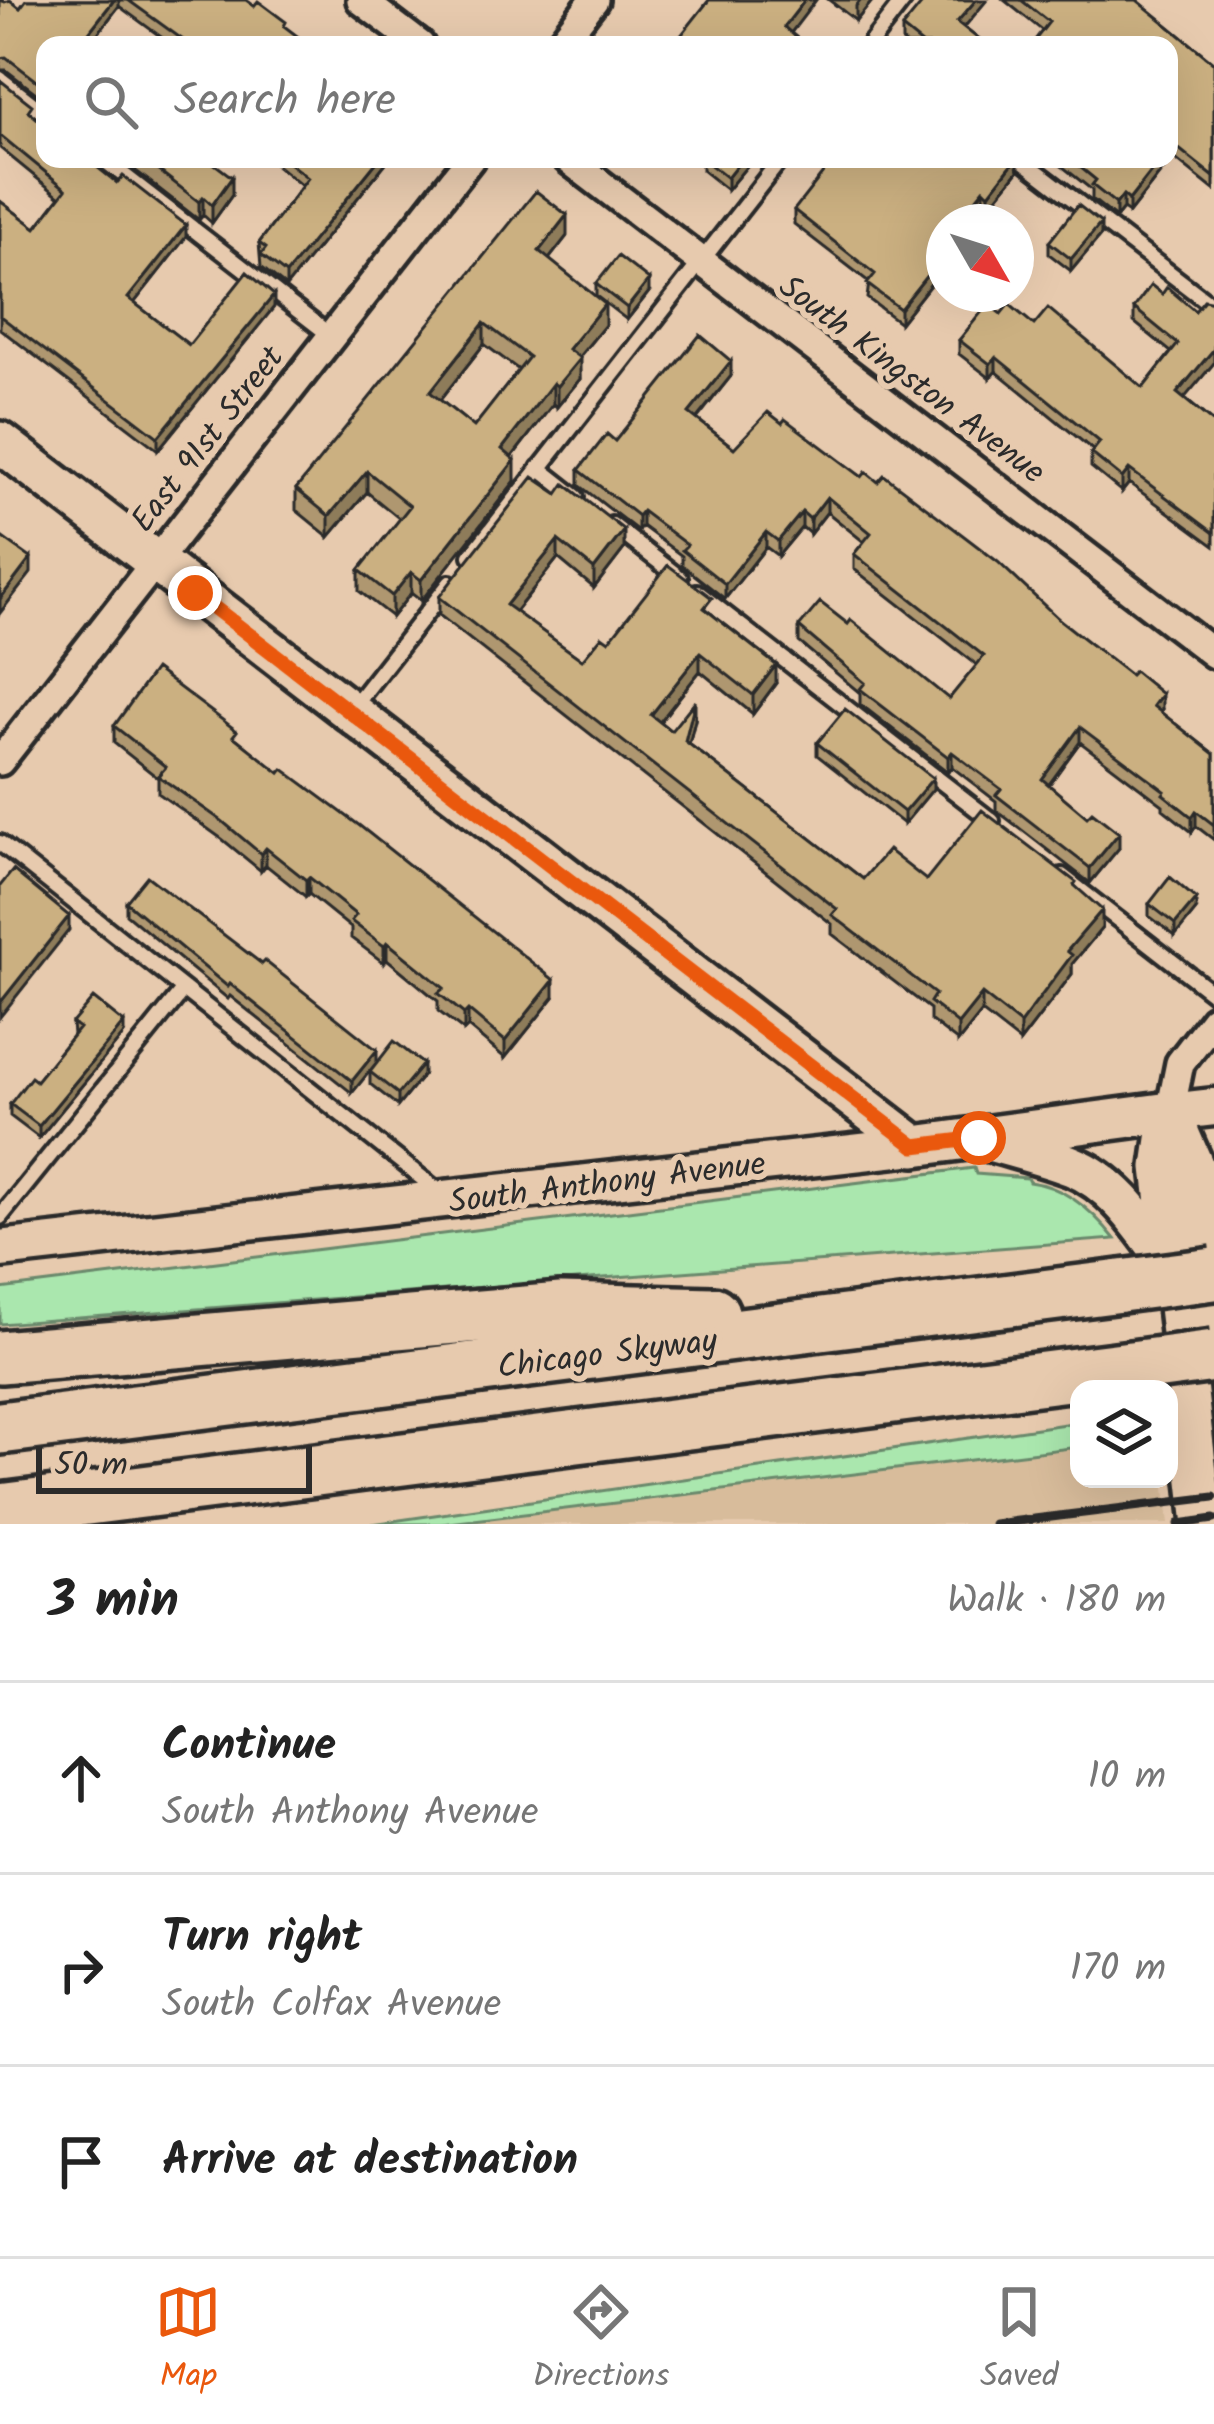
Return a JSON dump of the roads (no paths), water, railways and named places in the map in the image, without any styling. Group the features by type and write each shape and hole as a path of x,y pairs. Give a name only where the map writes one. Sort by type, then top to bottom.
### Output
{"highway":[{"name":"Chicago Skyway","path":"0,1429 1121,1286 1194,1271"},
{"path":"0,1357 561,1310 882,1317"},
{"path":"0,1510 1214,1356"},
{"path":"56,1524 221,1483"}],"main road":[{"path":"0,442 915,1146"},
{"path":"1170,1112 1162,1168 1194,1271 1203,1524"},
{"path":"1170,1112 1193,1165 1214,1321"},
{"name":"South Anthony Avenue","path":"915,1146 1170,1112"},
{"path":"979,1138 1090,1176 1194,1271"}],"street":[{"path":"361,0 408,36"},
{"path":"566,36 594,0"},
{"name":"East 91st Street","path":"0,761 463,168"},
{"name":"South Kingston Avenue","path":"580,168 1214,654"},
{"path":"1170,1112 1180,1063 1214,1019"},
{"name":"South Anthony Avenue","path":"1170,1112 1214,1107"},
{"name":"South Anthony Avenue","path":"0,1249 915,1146"}],"lane":[{"path":"877,36 904,0"},
{"path":"0,79 36,107"},
{"path":"115,168 331,336"},
{"path":"350,711 774,168"},
{"path":"1033,168 1214,308"},
{"path":"539,469 1001,829"},
{"path":"0,842 448,1199"},
{"path":"1057,872 1214,994"},
{"path":"0,1217 184,989"}],"railway":[{"path":"994,1524 1214,1497"},
{"path":"1179,1524 1214,1519"}]}
